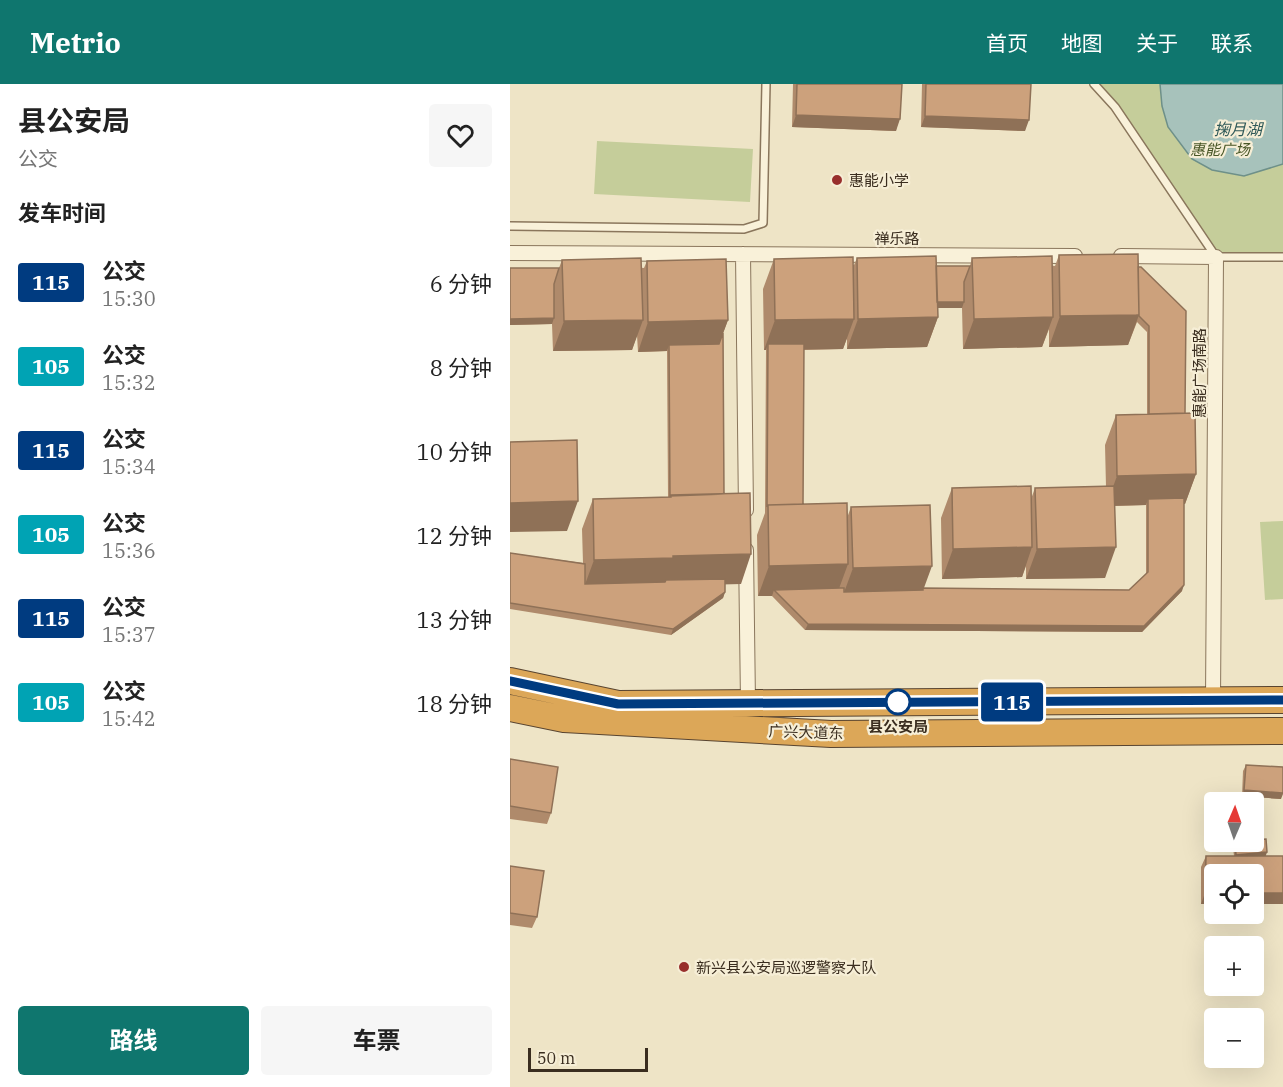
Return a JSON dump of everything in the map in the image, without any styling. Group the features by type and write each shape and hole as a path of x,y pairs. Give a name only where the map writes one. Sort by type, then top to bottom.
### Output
{"highway":[{"name":"广兴大道东","path":"510,681 618,704 1283,700"},
{"name":"广兴大道东","path":"510,708 564,718 603,722 831,734 1283,731"}],"street":[{"name":"禅乐路","path":"510,253 1086,256"},
{"path":"743,254 748,703"},
{"path":"1110,256 1216,257"},
{"name":"惠能广场南路","path":"1213,700 1216,257"}],"lane":[{"path":"510,226 744,229 763,223 766,84"},
{"path":"1094,84 1115,107 1216,257 1283,258"}],"green space":[{"name":"惠能广场","path":"1094,84 1283,84 1283,257 1216,257 1115,107"},
{"path":"597,141 753,149 750,202 594,194"},
{"path":"1283,521 1283,599 1265,600 1260,522"}],"water":[{"name":"掬月湖","path":"1160,84 1283,84 1283,164 1244,176 1212,170 1192,159 1168,127 1162,106"}],"building":[{"path":"797,84 902,84 900,119 796,115"},
{"path":"926,84 1031,84 1029,120 925,116"},
{"path":"1138,254 1139,315 1060,316 1059,255"},
{"path":"936,256 938,317 858,319 857,258"},
{"path":"1052,256 1053,317 974,319 972,258"},
{"path":"853,257 854,319 775,320 774,259"},
{"path":"641,258 643,320 564,321 562,260"},
{"path":"726,259 728,320 648,322 647,261"},
{"path":"936,266 970,266 964,282 964,302 937,302"},
{"path":"1138,267 1141,267 1186,311 1185,413 1149,414 1149,326 1138,315"},
{"path":"510,268 559,268 554,284 554,318 510,319"},
{"path":"723,333 724,494 670,496 669,345 719,344"},
{"path":"768,344 804,344 803,504 768,505 767,507"},
{"path":"1195,413 1196,474 1117,476 1116,415"},
{"path":"577,440 578,501 510,503 510,442"},
{"path":"1031,486 1032,547 953,549 952,488"},
{"path":"1114,486 1116,547 1037,549 1035,488"},
{"path":"750,493 751,554 594,560 593,499"},
{"path":"1184,498 1184,585 1144,626 808,624 774,590 844,588 844,592 923,590 923,588 1129,590 1148,572 1148,499"},
{"path":"847,503 848,564 769,566 768,505"},
{"path":"930,505 932,566 853,568 851,507"},
{"path":"510,553 585,564 585,584 725,579 725,592 673,629 510,603"},
{"path":"510,759 558,767 551,813 510,806"},
{"path":"1246,765 1283,767 1283,793 1244,790"},
{"path":"1264,839 1266,839 1267,852 1236,855 1236,852 1264,852"},
{"path":"1206,856 1283,856 1283,893 1264,893 1264,864 1206,864"},
{"path":"510,866 544,871 537,917 510,913"}],"bus line":[{"name":"115","path":"510,681 618,704 1283,700"}],"place":[{"name":"惠能小学","path":"837,180"},
{"name":"县公安局","path":"898,702"},
{"name":"新兴县公安局巡逻警察大队","path":"684,967"}]}
